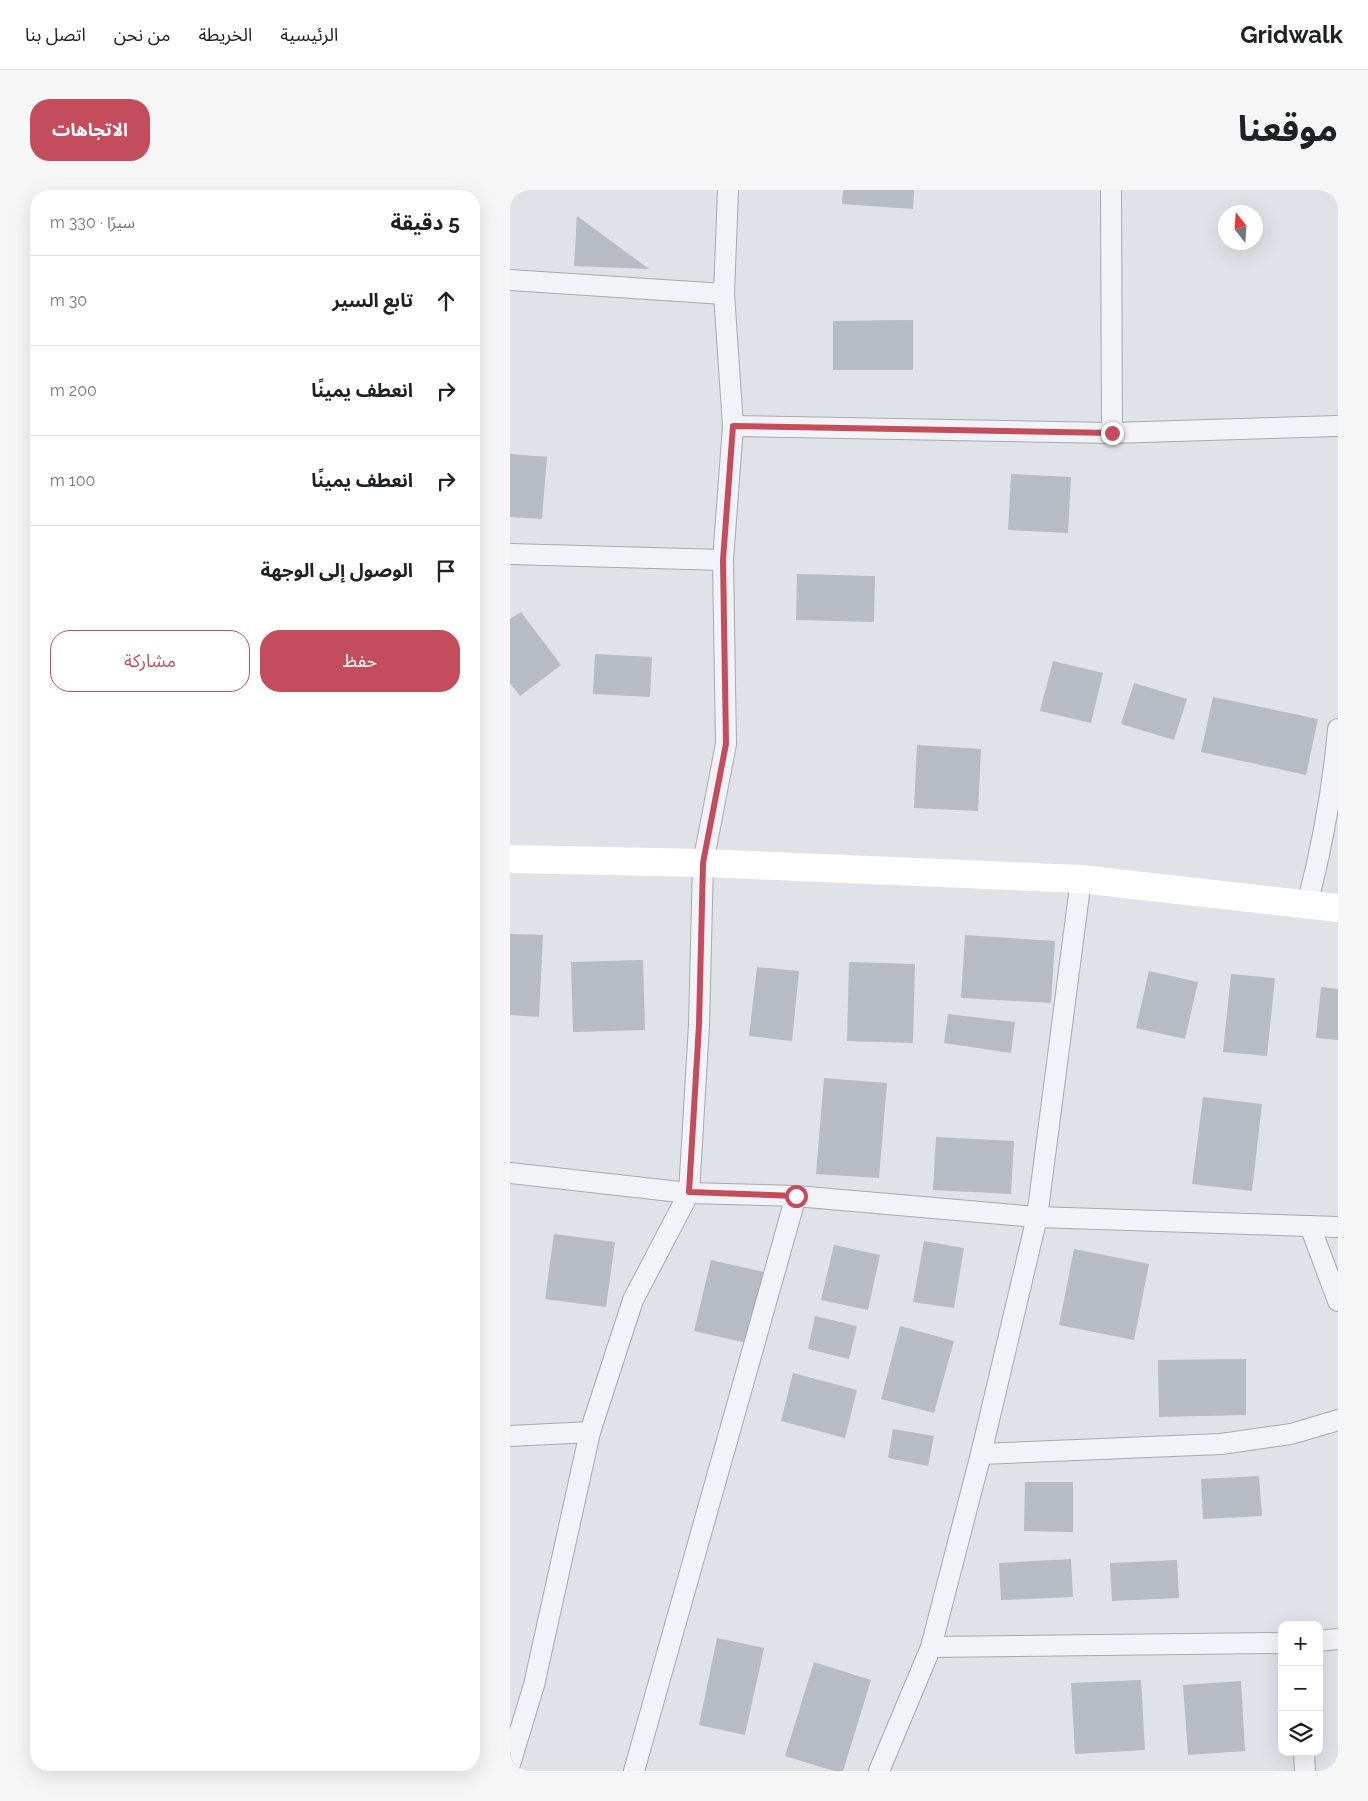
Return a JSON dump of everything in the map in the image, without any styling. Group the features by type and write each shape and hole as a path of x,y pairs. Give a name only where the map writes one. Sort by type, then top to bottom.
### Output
{"main road":[{"path":"510,859 703,863 1081,879 1338,908"}],"street":[{"path":"510,1764 534,1685 590,1432 633,1300 689,1192 699,1025 703,863 726,744 723,560 733,426 724,294 728,190"},
{"path":"1111,190 1112,433"},
{"path":"510,280 724,294"},
{"path":"733,426 1112,433 1338,426"},
{"path":"510,554 723,560"},
{"path":"1307,905 1324,836 1335,772 1338,729"},
{"path":"879,1771 930,1647 980,1454 1036,1217 1081,879"},
{"path":"510,1173 689,1192 796,1196 1036,1217 1338,1227"},
{"path":"634,1771 796,1196"},
{"path":"1310,1226 1338,1301"},
{"path":"980,1454 1221,1444 1291,1434 1338,1420"},
{"path":"510,1436 590,1432"},
{"path":"1323,1641 1338,1639"},
{"path":"930,1647 1278,1644"},
{"path":"1304,1756 1305,1771"}],"building":[{"path":"843,190 914,190 913,209 842,204"},
{"path":"577,216 649,269 574,266"},
{"path":"913,320 913,370 833,370 833,321"},
{"path":"510,454 547,457 542,519 510,517"},
{"path":"1011,474 1071,477 1068,533 1008,530"},
{"path":"797,574 875,576 874,622 796,620"},
{"path":"521,612 561,665 520,696 510,683 510,619"},
{"path":"595,654 652,657 650,697 593,694"},
{"path":"1053,661 1103,673 1091,723 1040,711"},
{"path":"1134,683 1187,699 1174,740 1121,724"},
{"path":"1213,697 1318,719 1306,775 1201,752"},
{"path":"917,745 981,749 978,811 914,808"},
{"path":"510,934 543,935 539,1017 510,1015"},
{"path":"965,935 1055,941 1051,1003 961,998"},
{"path":"643,960 645,1030 573,1032 571,962"},
{"path":"849,962 915,964 913,1043 847,1041"},
{"path":"757,967 799,971 792,1041 749,1036"},
{"path":"1149,971 1198,982 1185,1039 1136,1028"},
{"path":"1231,974 1275,978 1267,1056 1223,1052"},
{"path":"1321,987 1338,989 1338,1040 1316,1038"},
{"path":"948,1014 1015,1022 1011,1053 944,1043"},
{"path":"824,1078 887,1083 879,1178 816,1174"},
{"path":"1203,1097 1262,1104 1252,1191 1192,1184"},
{"path":"936,1137 1014,1141 1011,1194 933,1190"},
{"path":"554,1234 615,1242 606,1307 545,1299"},
{"path":"924,1241 964,1248 954,1308 913,1302"},
{"path":"834,1245 880,1255 868,1310 821,1300"},
{"path":"1074,1249 1149,1264 1134,1340 1059,1325"},
{"path":"711,1260 768,1273 751,1344 694,1331"},
{"path":"815,1316 857,1326 849,1359 808,1349"},
{"path":"900,1326 954,1341 934,1413 881,1399"},
{"path":"1246,1359 1246,1415 1159,1417 1158,1360"},
{"path":"793,1373 857,1390 845,1438 781,1421"},
{"path":"893,1429 934,1436 928,1466 888,1458"},
{"path":"1259,1476 1262,1516 1203,1519 1201,1479"},
{"path":"1025,1482 1073,1482 1073,1532 1024,1531"},
{"path":"1071,1559 1073,1597 1001,1600 999,1563"},
{"path":"1177,1560 1179,1598 1112,1601 1110,1563"},
{"path":"717,1638 764,1648 745,1735 699,1725"},
{"path":"814,1662 871,1680 843,1771 834,1771 785,1756"},
{"path":"1141,1680 1145,1750 1075,1754 1071,1683"},
{"path":"1241,1681 1245,1751 1188,1755 1183,1685"}],"route":[{"path":"796,1196 689,1192 699,1025 703,863 726,744 723,560 733,426 1112,433"}]}
